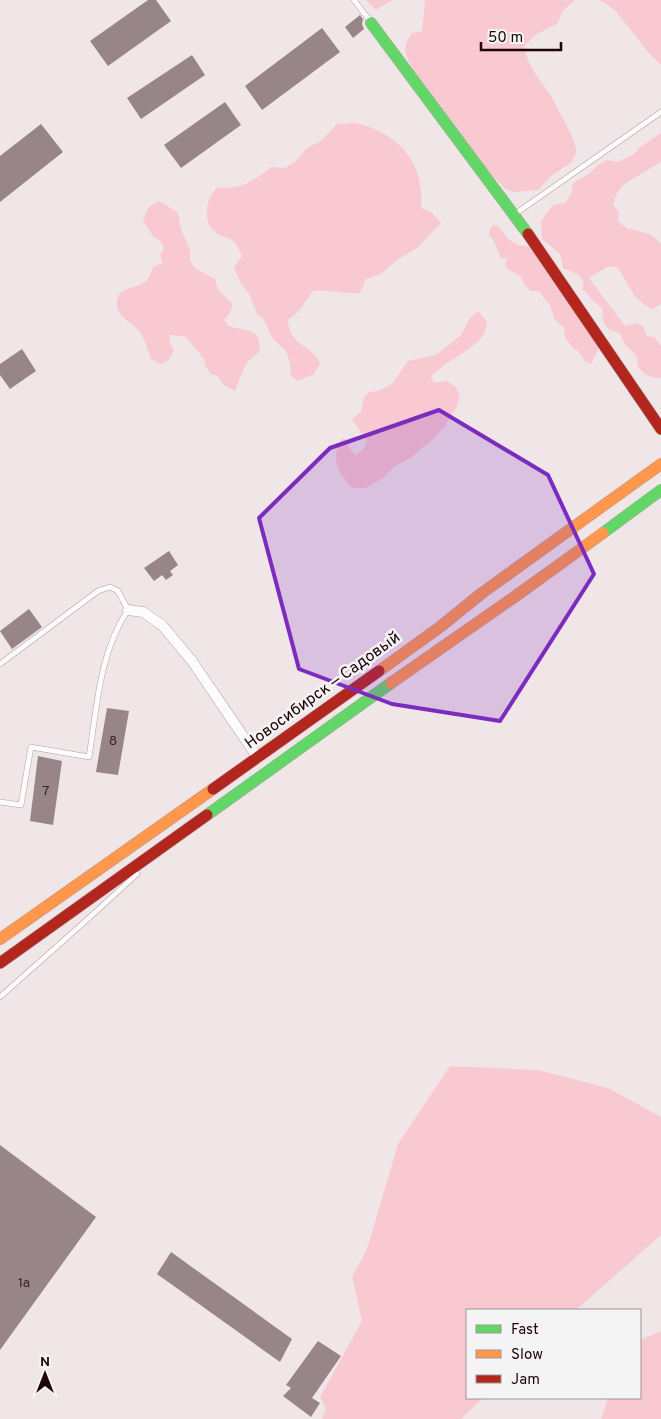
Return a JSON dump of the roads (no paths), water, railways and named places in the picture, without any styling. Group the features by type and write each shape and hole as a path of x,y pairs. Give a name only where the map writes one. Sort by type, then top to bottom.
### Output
{"main road":[{"path":"372,23 514,214 661,429"},
{"name":"Новосибирск — Садовый","path":"0,939 258,758 661,464"},
{"name":"Новосибирск — Садовый","path":"0,963 542,577 661,490"}],"street":[{"path":"128,610 143,612 162,625 192,661 258,758"}],"lane":[{"path":"354,0 372,23"},
{"path":"514,214 661,112"},
{"path":"0,664 98,591 110,587 118,592 128,610 120,622 106,656 89,757 30,747 21,805 0,802"},
{"path":"0,997 179,835"}]}
